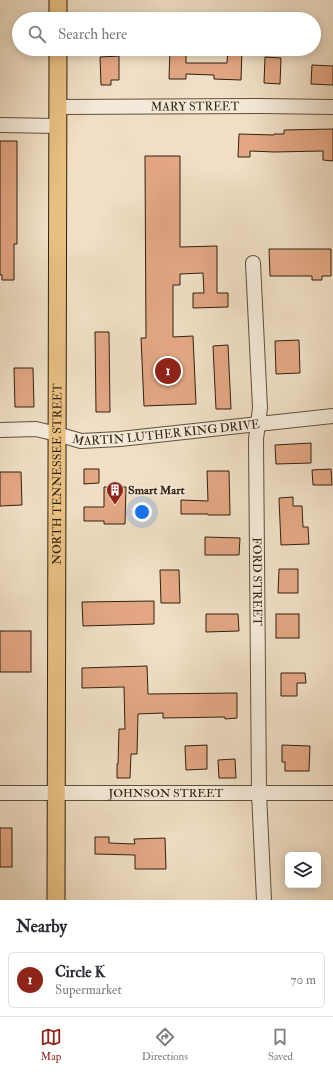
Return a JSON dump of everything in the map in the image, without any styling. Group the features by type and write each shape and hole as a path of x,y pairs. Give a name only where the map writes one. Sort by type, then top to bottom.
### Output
{"main road":[{"path":"58,0 58,12"},
{"name":"NORTH TENNESSEE STREET","path":"56,900 58,56"}],"street":[{"name":"MARY STREET","path":"58,107 333,107"},
{"path":"0,125 58,126"},
{"name":"FORD STREET","path":"253,264 260,408 256,439 259,793 264,900"},
{"name":"MARTIN LUTHER KING DRIVE","path":"0,430 36,429 82,441 120,439 333,416"},
{"name":"JOHNSON STREET","path":"0,793 333,793"}],"building":[{"path":"119,56 119,80 111,80 111,85 101,85 100,57"},
{"path":"170,56 186,56 186,63 227,63 228,56 242,56 241,80 214,79 214,75 186,74 186,79 169,79"},
{"path":"265,57 281,58 280,84 264,83"},
{"path":"312,65 333,66 333,85 311,84"},
{"path":"333,129 333,161 323,160 323,151 250,151 250,157 238,157 239,134 274,135 284,134 284,130"},
{"path":"0,141 17,141 17,244 14,244 14,280 2,280 2,275 0,275"},
{"path":"145,156 180,156 180,247 217,246 217,293 228,293 228,307 193,308 193,293 204,293 203,273 180,274 180,285 173,285 173,337 193,336 196,404 144,406 141,338 146,338"},
{"path":"269,249 331,249 331,276 322,276 322,280 312,280 312,276 270,276"},
{"path":"95,332 109,332 110,412 96,412"},
{"path":"299,340 300,373 276,374 275,341"},
{"path":"228,345 231,409 216,409 213,346"},
{"path":"14,368 33,368 34,407 15,407"},
{"path":"311,443 311,463 276,464 275,445"},
{"path":"84,469 99,469 99,483 84,484"},
{"path":"331,469 332,485 313,485 312,470"},
{"path":"207,471 229,471 230,515 181,514 181,500 208,501"},
{"path":"0,472 21,472 22,505 0,506"},
{"name":"Smart Mart","path":"104,487 126,487 125,524 104,524 104,521 84,521 84,507 104,507"},
{"path":"293,497 293,506 302,506 303,527 308,527 309,544 281,545 279,498"},
{"path":"205,537 240,538 239,555 205,555"},
{"path":"279,569 298,569 298,593 278,593"},
{"path":"160,570 179,570 180,603 161,603"},
{"path":"154,601 154,624 83,626 82,602"},
{"path":"206,614 238,614 239,631 206,632"},
{"path":"276,614 299,614 299,638 276,638"},
{"path":"0,631 31,631 31,672 0,672"},
{"path":"147,666 148,694 237,693 237,718 163,718 163,713 138,714 137,754 131,754 130,778 117,778 119,729 125,729 124,687 82,688 82,668"},
{"path":"281,673 305,673 306,683 297,683 297,696 281,696"},
{"path":"207,745 207,769 186,770 185,746"},
{"path":"282,745 310,746 309,771 285,771 285,762 282,762"},
{"path":"235,759 236,778 219,778 218,760"},
{"path":"0,828 12,828 12,867 0,867"},
{"path":"95,837 109,837 109,843 135,844 134,839 165,838 166,869 135,869 135,855 95,854"}],"place":[{"name":"Circle K","path":"168,371"},
{"name":"Smart Mart","path":"115,505"}]}
